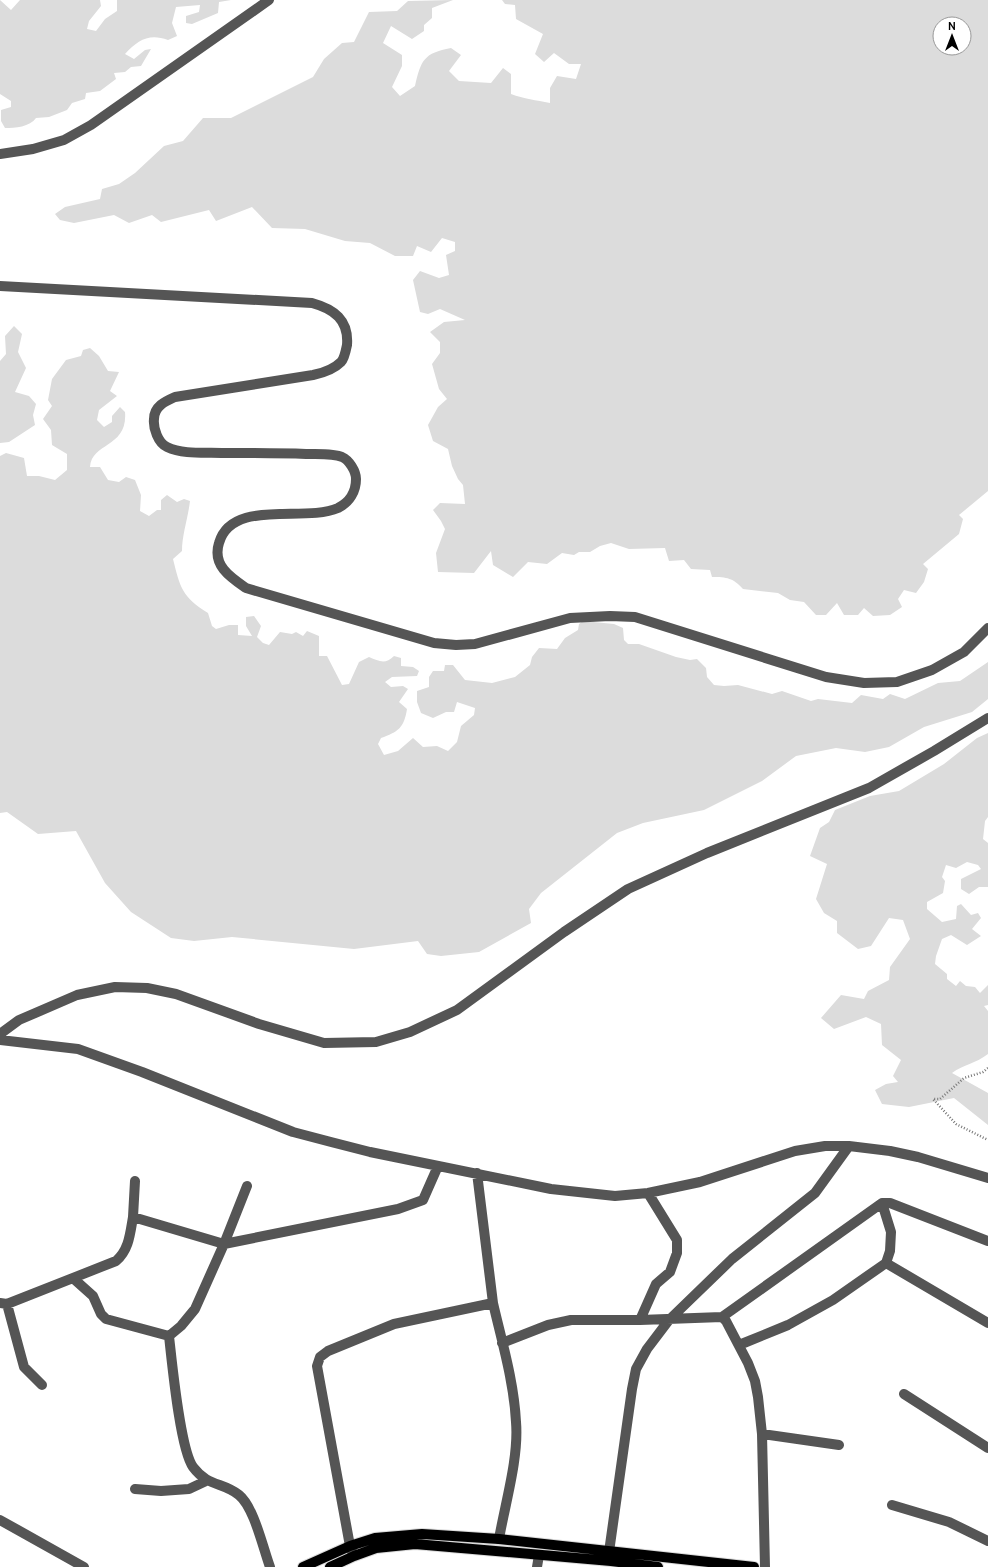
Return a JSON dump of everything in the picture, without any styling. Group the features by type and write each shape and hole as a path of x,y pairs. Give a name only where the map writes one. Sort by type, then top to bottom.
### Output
{"main road":[{"path":"330,1567 352,1551 375,1538 422,1534 499,1539 609,1552 680,1563 754,1567"},
{"path":"303,1567 352,1551 415,1544 538,1554 658,1567"}],"street":[{"path":"0,154 33,149 64,140 91,125 269,0"},
{"path":"0,286 312,303 328,307 342,320 347,335 347,348 342,362 327,371 313,375 175,397 161,403 154,417 154,431 166,447 190,452 320,454 342,456 352,466 356,476 356,489 349,500 338,508 324,511 244,518 231,524 226,529 221,535 217,548 217,560 227,575 246,588 434,643 456,646 487,642 570,618 597,616 635,618 826,677 864,683 898,682 932,670 964,652 988,628"},
{"path":"0,1034 19,1020 77,996 115,987 147,988 176,994 259,1024 324,1043 376,1042 410,1032 457,1010 564,932 628,890 707,853 869,788 988,718"},
{"path":"0,1040 78,1049 173,1084 293,1132 370,1152 551,1189 615,1196 648,1193 700,1182 795,1151 825,1146 849,1146 918,1157 988,1178"},
{"path":"609,1552 636,1369 653,1340 670,1320 732,1259 814,1193 849,1146"},
{"path":"133,1217 224,1244 398,1209 423,1200 438,1166"},
{"path":"477,1173 493,1303 511,1377 516,1430 516,1444 499,1539"},
{"path":"42,1385 24,1367 3,1303 74,1278 116,1261 123,1256 127,1248 133,1217 135,1181"},
{"path":"169,1336 195,1309 224,1244 247,1186"},
{"path":"640,1320 656,1284 670,1272 676,1254 677,1240 648,1193"},
{"path":"502,1343 548,1325 570,1320 670,1320 722,1317 882,1203 890,1203 988,1241"},
{"path":"739,1345 788,1325 833,1300 886,1263 890,1251 891,1232 882,1203"},
{"path":"886,1263 988,1323"},
{"path":"74,1278 93,1296 101,1314 106,1319 169,1336"},
{"path":"352,1551 317,1366 320,1357 328,1351 394,1324 493,1303"},
{"path":"722,1317 726,1321 739,1345 755,1381 762,1434 765,1567"},
{"path":"169,1336 183,1434 192,1466 206,1480 240,1495 247,1505 270,1567"},
{"path":"904,1394 988,1448"},
{"path":"762,1434 840,1445"},
{"path":"135,1489 161,1491 189,1489 206,1480"},
{"path":"892,1505 949,1522 988,1540"},
{"path":"0,1520 84,1567"},
{"path":"537,1567 538,1554"}],"path":[{"path":"988,1068 983,1072 964,1078 940,1099 933,1099 956,1124 988,1140"}],"shaded area":[{"path":"0,0 11,10 20,0 100,0 101,6 89,21 87,29 96,31 105,19 117,11 117,0 231,0 219,2 218,13 192,24 186,23 186,16 199,12 200,5 176,7 172,23 177,36 168,40 155,37 144,39 125,54 134,59 145,50 151,49 141,66 131,67 125,72 114,73 116,79 100,91 86,93 85,99 72,103 67,110 49,117 36,118 30,123 22,126 5,128 1,121 1,110 11,107 11,101 0,94"},
{"path":"453,0 432,8 432,18 424,25 424,31 412,39 391,26 383,43 402,55 402,66 392,87 400,96 415,86 419,70 429,55 451,48 461,55 449,71 459,81 491,83 503,68 511,74 511,94 550,103 550,88 557,76 576,79 581,64 569,64 554,53 544,62 535,54 543,34 516,19 515,5 505,4 502,0 988,0 988,491 959,515 963,519 959,534 923,564 928,569 924,582 916,593 904,590 898,599 902,607 890,615 873,616 864,608 858,615 844,615 837,603 826,615 816,615 804,602 790,600 778,593 743,589 736,582 729,579 712,577 710,570 691,569 684,560 669,561 665,548 629,549 611,543 600,546 590,552 579,552 574,555 562,553 547,564 528,562 513,577 493,565 491,551 474,573 438,572 436,553 445,529 433,510 440,503 465,504 463,485 458,479 452,466 448,449 433,441 428,425 438,407 447,399 439,389 432,364 440,353 440,342 430,332 444,322 465,320 440,309 428,314 420,312 413,280 420,271 439,278 449,275 446,255 455,251 455,242 442,238 431,252 417,246 413,256 395,256 370,243 345,241 305,229 272,228 252,207 216,221 209,210 161,222 152,215 129,223 114,215 74,223 60,220 55,214 65,207 100,199 102,189 119,184 135,173 164,146 183,141 203,118 231,118 313,77 324,59 342,43 354,42 369,12 397,11 408,1"},
{"path":"14,326 22,334 18,352 26,368 15,392 29,396 36,404 33,415 35,425 9,442 0,443 0,361 6,354 5,336"},
{"path":"90,348 99,356 108,371 119,372 110,391 117,396 99,410 97,420 104,427 112,422 112,416 120,407 125,412 124,424 121,432 116,439 97,453 92,459 90,467 100,467 108,480 119,482 126,477 135,480 141,495 140,511 149,516 157,510 161,510 161,500 167,495 177,502 184,499 190,501 182,551 173,559 183,590 193,602 208,613 212,626 216,629 229,625 238,625 238,635 252,636 246,626 246,617 254,616 261,626 257,637 263,643 269,645 280,632 292,634 296,632 303,636 307,631 319,636 319,656 327,656 342,685 349,684 359,662 369,657 379,661 388,661 394,656 401,658 401,666 413,667 419,671 417,676 392,677 385,682 391,687 403,686 408,689 399,702 407,709 402,725 392,734 381,738 378,744 384,755 398,751 413,738 423,747 437,746 448,751 457,742 461,726 474,715 475,708 457,702 454,712 446,712 433,718 421,713 417,702 417,691 429,687 429,677 433,671 444,671 445,665 453,665 465,680 492,683 515,677 530,665 532,657 539,648 557,649 565,638 578,630 579,624 583,621 614,624 623,628 624,640 628,644 639,644 676,657 690,660 697,659 706,668 707,677 714,685 738,685 772,694 782,691 811,701 818,699 852,703 861,695 883,699 890,694 905,699 938,683 960,681 988,662 988,699 972,712 924,727 889,747 865,752 836,748 796,756 762,781 704,810 643,823 617,833 541,893 529,909 531,923 479,952 441,956 427,954 418,941 354,949 232,937 194,941 171,938 131,912 105,883 76,831 38,834 7,812 0,813 0,456 6,453 24,458 27,476 39,476 55,480 67,470 67,454 52,445 51,430 43,419 52,406 48,400 52,379 66,360 81,356 83,350"},
{"path":"988,733 988,817 985,821 983,839 988,843 988,887 979,887 969,894 961,889 961,879 981,869 978,865 967,862 956,868 946,865 942,877 945,881 943,893 927,902 927,909 942,922 956,919 957,906 961,904 971,915 978,913 981,918 972,929 981,936 967,945 951,935 942,939 935,964 947,974 947,979 956,986 960,981 966,986 975,987 980,993 988,985 988,1005 984,1006 988,1011 988,1054 952,1073 988,1093 988,1125 954,1098 909,1107 882,1104 875,1090 886,1084 898,1082 893,1076 901,1060 882,1045 881,1024 866,1017 834,1029 821,1018 841,995 864,999 868,991 889,980 890,967 910,939 903,920 889,918 871,946 858,949 837,933 837,921 824,913 816,899 827,864 810,856 820,828 829,822 835,810 870,796 899,791 944,764 977,738"}]}
